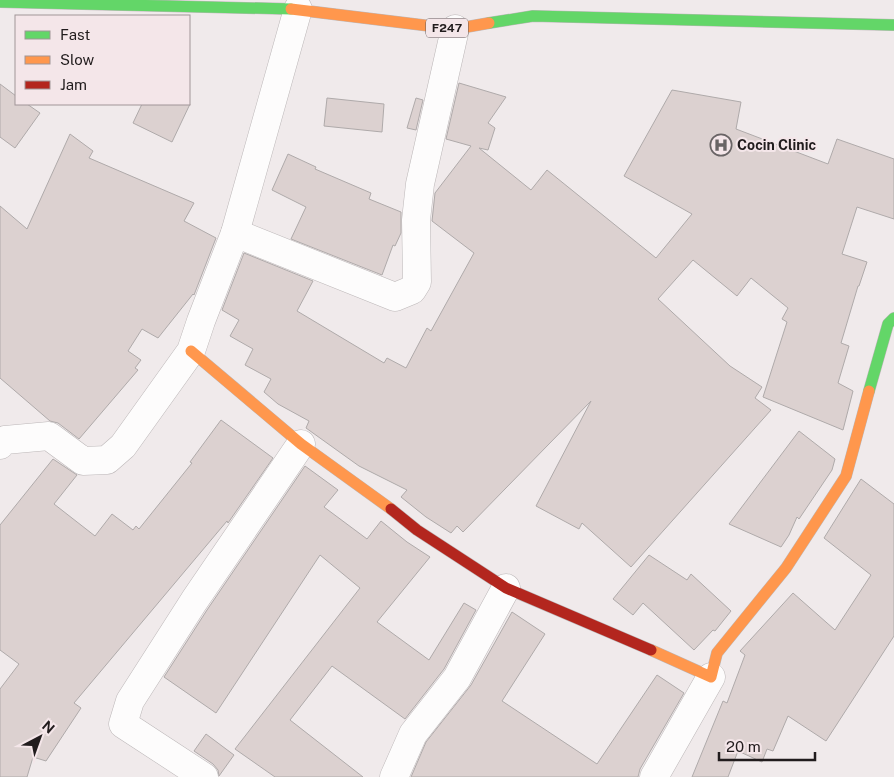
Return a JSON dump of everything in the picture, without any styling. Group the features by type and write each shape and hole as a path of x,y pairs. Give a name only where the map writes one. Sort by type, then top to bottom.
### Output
{"street":[{"name":"F247","path":"0,2 298,9 455,29 533,16 894,25"},
{"path":"0,445 5,440 49,436 83,461 107,460 123,446 191,351 200,320 235,233 298,9"},
{"path":"235,233 396,296 412,290 417,282 416,220 420,184 455,29"},
{"path":"654,777 711,677 716,653 786,568 846,476 888,324 894,318"},
{"path":"191,351 301,444 418,530 506,588 635,642 711,677"},
{"path":"204,777 123,724 130,701 183,618 301,444"},
{"path":"394,777 413,734 457,678 506,588"}],"building":[{"path":"459,83 506,97 488,123 495,128 488,150 479,148 531,190 547,170 656,258 692,214 624,176 672,90 741,102 736,129 828,164 837,139 894,159 894,219 857,207 842,254 867,262 841,343 849,346 838,383 853,391 843,430 763,397 787,322 782,319 788,308 751,278 737,296 693,260 658,299 730,366 762,387 755,398 771,410 631,567 582,523 579,529 536,506 591,401 463,532 457,526 451,533 426,517 401,497 407,490 359,466 306,428 309,421 278,404 264,392 271,379 245,365 253,349 230,336 239,320 222,310 244,253 313,281 297,311 384,363 387,358 406,368 427,328 431,331 474,253 432,221 435,193 471,146 446,139"},
{"path":"0,84 15,95 15,105 28,105 40,113 15,148 0,137"},
{"path":"327,98 384,104 382,132 324,126"},
{"path":"416,98 423,100 416,130 407,128"},
{"path":"142,105 190,105 172,142 133,123"},
{"path":"70,134 93,151 89,158 194,203 184,221 216,238 194,295 158,338 142,329 128,351 141,360 135,368 138,370 79,439 58,423 50,421 0,378 0,206 27,229"},
{"path":"288,154 316,167 315,169 371,193 369,199 401,212 401,233 395,246 393,245 382,275 291,239 306,207 272,190"},
{"path":"221,420 273,458 228,523 227,521 74,703 81,708 46,761 33,757 27,777 0,777 0,689 19,664 0,650 0,525 53,459 77,475 54,504 95,536 112,514 133,530 136,526 139,529 192,463 190,462"},
{"path":"799,431 835,459 832,470 799,519 797,517 781,547 729,524"},
{"path":"305,466 338,490 324,507 367,539 381,521 407,542 430,557 377,622 429,660 464,603 476,610 444,669 405,719 332,666 290,720 363,777 275,777 235,749 360,588 320,555 216,713 164,677"},
{"path":"861,479 894,504 894,636 826,741 788,716 773,751 767,749 762,762 738,751 728,777 692,777 723,701 727,703 745,655 740,651 793,593 835,630 871,575 824,538"},
{"path":"649,555 687,580 691,574 731,611 715,631 713,630 694,650 643,603 633,615 613,599"},
{"path":"512,612 545,634 502,701 597,764 657,675 684,693 640,769 638,777 411,777 426,742 471,685"},
{"path":"206,734 234,755 219,776 218,770 213,764 194,751"}],"traffic: fast":[{"path":"0,2 291,9"},
{"path":"489,23 533,16 894,25"},
{"path":"869,391 888,324 894,318"}],"traffic: slow":[{"path":"291,9 455,29 489,23"},
{"path":"191,351 301,444 391,509"},
{"path":"651,650 711,677 717,653 786,568 846,476 869,391"}],"traffic: jam":[{"path":"391,509 417,530 506,588 651,650"}],"place":[{"name":"Cocin Clinic","path":"721,145"}]}
